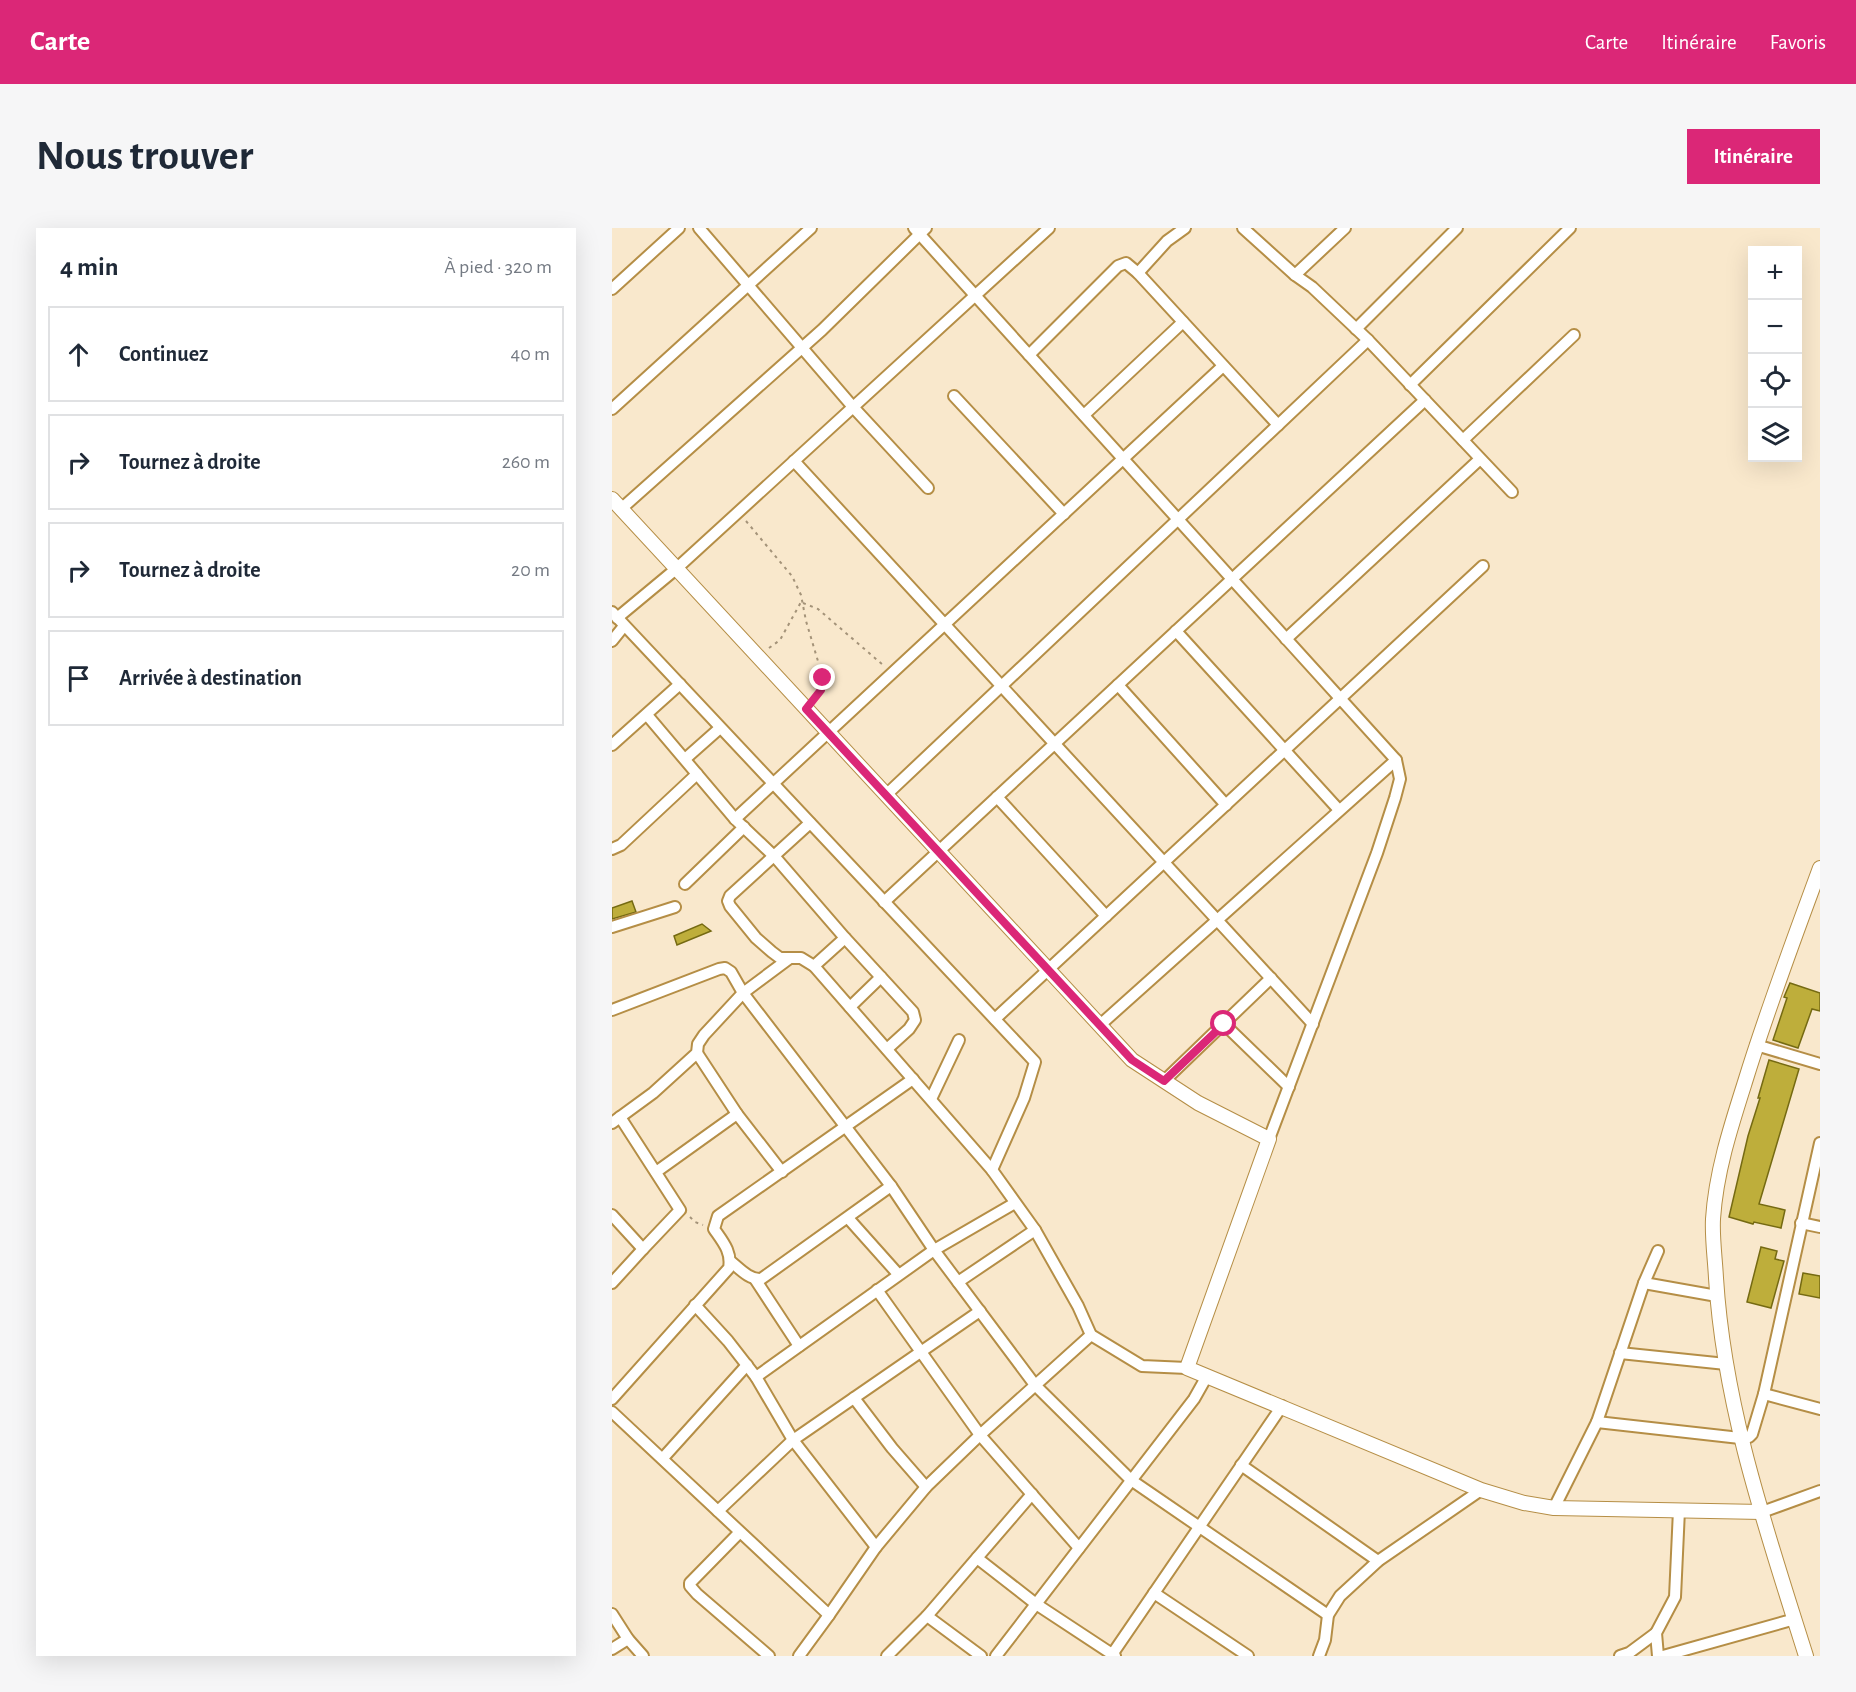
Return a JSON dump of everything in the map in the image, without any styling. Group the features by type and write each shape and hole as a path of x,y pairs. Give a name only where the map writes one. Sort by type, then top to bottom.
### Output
{"street":[{"path":"612,289 679,228"},
{"path":"699,228 853,407 928,488"},
{"path":"612,409 811,228"},
{"path":"612,641 618,619 795,461 1048,228"},
{"path":"1138,273 1167,241 1185,228"},
{"path":"1243,228 1295,275 1312,287 1368,340 1512,492"},
{"path":"1295,275 1345,228"},
{"path":"1356,329 1457,228"},
{"path":"1410,385 1570,228"},
{"path":"1187,1368 1269,1139 1377,853 1400,779 1395,760 975,296 919,230 802,348 616,504 1132,1060 1198,1103 1269,1139"},
{"path":"1029,355 1118,266 1126,263 1138,273 1278,425"},
{"path":"1084,415 1183,322"},
{"path":"1463,440 1574,335"},
{"path":"886,795 1368,340"},
{"path":"735,819 1223,366"},
{"path":"954,396 1064,514"},
{"path":"884,902 1425,400"},
{"path":"1286,639 1480,459"},
{"path":"795,461 1313,1024"},
{"path":"995,1019 1483,566"},
{"path":"618,619 1035,1062 1024,1098 992,1170"},
{"path":"1176,631 1339,810"},
{"path":"612,745 680,684"},
{"path":"1118,685 1226,805"},
{"path":"646,715 735,819 774,857 915,1015 915,1020 909,1029 887,1049"},
{"path":"684,759 720,728"},
{"path":"1100,1025 1395,760"},
{"path":"612,849 621,845 698,774"},
{"path":"997,797 1106,916"},
{"path":"810,823 730,896 728,901 730,906 756,938 780,958 801,958 814,966 992,1170 1035,1230 1078,1306 1091,1335 1142,1366 1187,1368 1481,1490 1524,1503 1554,1508 1762,1512 1820,1491"},
{"path":"685,884 744,827"},
{"path":"1806,1656 1740,1438 1726,1364 1717,1296 1713,1220 1725,1146 1756,1045 1819,873"},
{"path":"612,927 675,907"},
{"path":"814,966 845,938"},
{"path":"782,1172 736,1114 697,1053 698,1044 704,1035 743,993 790,958"},
{"path":"612,1010 725,968 731,972 743,993 891,1186 934,1250 1035,1386 1131,1480 1328,1615"},
{"path":"850,1007 881,977"},
{"path":"1164,1081 1271,978"},
{"path":"1224,1024 1289,1087"},
{"path":"931,1099 959,1040"},
{"path":"1756,1045 1820,1064"},
{"path":"612,1283 680,1210 656,1172 616,1120 653,1093 697,1053"},
{"path":"612,1399 726,1273 730,1261 728,1249 714,1229 718,1216 913,1079"},
{"path":"656,1172 736,1114"},
{"path":"1597,1422 1740,1438 1749,1437 1752,1434 1764,1394 1820,1143"},
{"path":"754,1279 761,1279 891,1186"},
{"path":"756,1377 934,1250 1014,1203"},
{"path":"612,1215 643,1249"},
{"path":"848,1218 898,1275"},
{"path":"1801,1223 1820,1227"},
{"path":"958,1282 1035,1230"},
{"path":"1554,1508 1597,1422 1644,1282 1658,1251"},
{"path":"730,1261 754,1279 799,1346"},
{"path":"1644,1282 1717,1296"},
{"path":"877,1290 980,1436 1079,1548"},
{"path":"695,1305 728,1341 756,1377 793,1440 876,1547"},
{"path":"718,1511 793,1440 980,1311"},
{"path":"798,1656 876,1547 926,1487 1091,1335"},
{"path":"1620,1353 1726,1364"},
{"path":"663,1458 747,1365"},
{"path":"996,1656 1194,1399 1207,1376"},
{"path":"1764,1394 1820,1409"},
{"path":"854,1398 892,1448 926,1487"},
{"path":"977,1558 1036,1604 1113,1655 1282,1406"},
{"path":"613,1416 663,1458 739,1533 829,1615"},
{"path":"1241,1465 1378,1561"},
{"path":"1319,1656 1325,1640 1328,1615 1340,1596 1378,1561 1481,1490"},
{"path":"887,1656 927,1616 1032,1494"},
{"path":"1626,1655 1656,1633 1676,1597 1679,1510"},
{"path":"739,1533 690,1583 690,1586 769,1656"},
{"path":"1154,1593 1248,1656"},
{"path":"612,1614 628,1639 643,1656"},
{"path":"927,1616 981,1656"},
{"path":"1663,1656 1795,1619"},
{"path":"1656,1633 1658,1656"},
{"path":"612,1649 628,1639"}],"path":[{"path":"738,512 792,576 802,601 823,678 821,690 806,709"},
{"path":"757,657 780,640 802,601"},
{"path":"802,601 818,609 892,673"},
{"path":"680,1210 695,1222 703,1225 715,1222"}],"building":[{"path":"632,901 636,912 612,919 612,908"},
{"path":"702,924 711,931 677,945 674,936"},
{"path":"1790,983 1820,993 1820,1011 1812,1009 1798,1048 1773,1040"},
{"path":"1769,1060 1799,1069 1759,1204 1785,1210 1781,1228 1754,1222 1753,1224 1729,1217"},
{"path":"1761,1247 1777,1251 1775,1259 1784,1261 1771,1308 1747,1302"},
{"path":"1803,1273 1820,1276 1820,1298 1799,1294"}],"route":[{"path":"823,678 821,690 806,709 1132,1060 1164,1081 1224,1024"}]}
